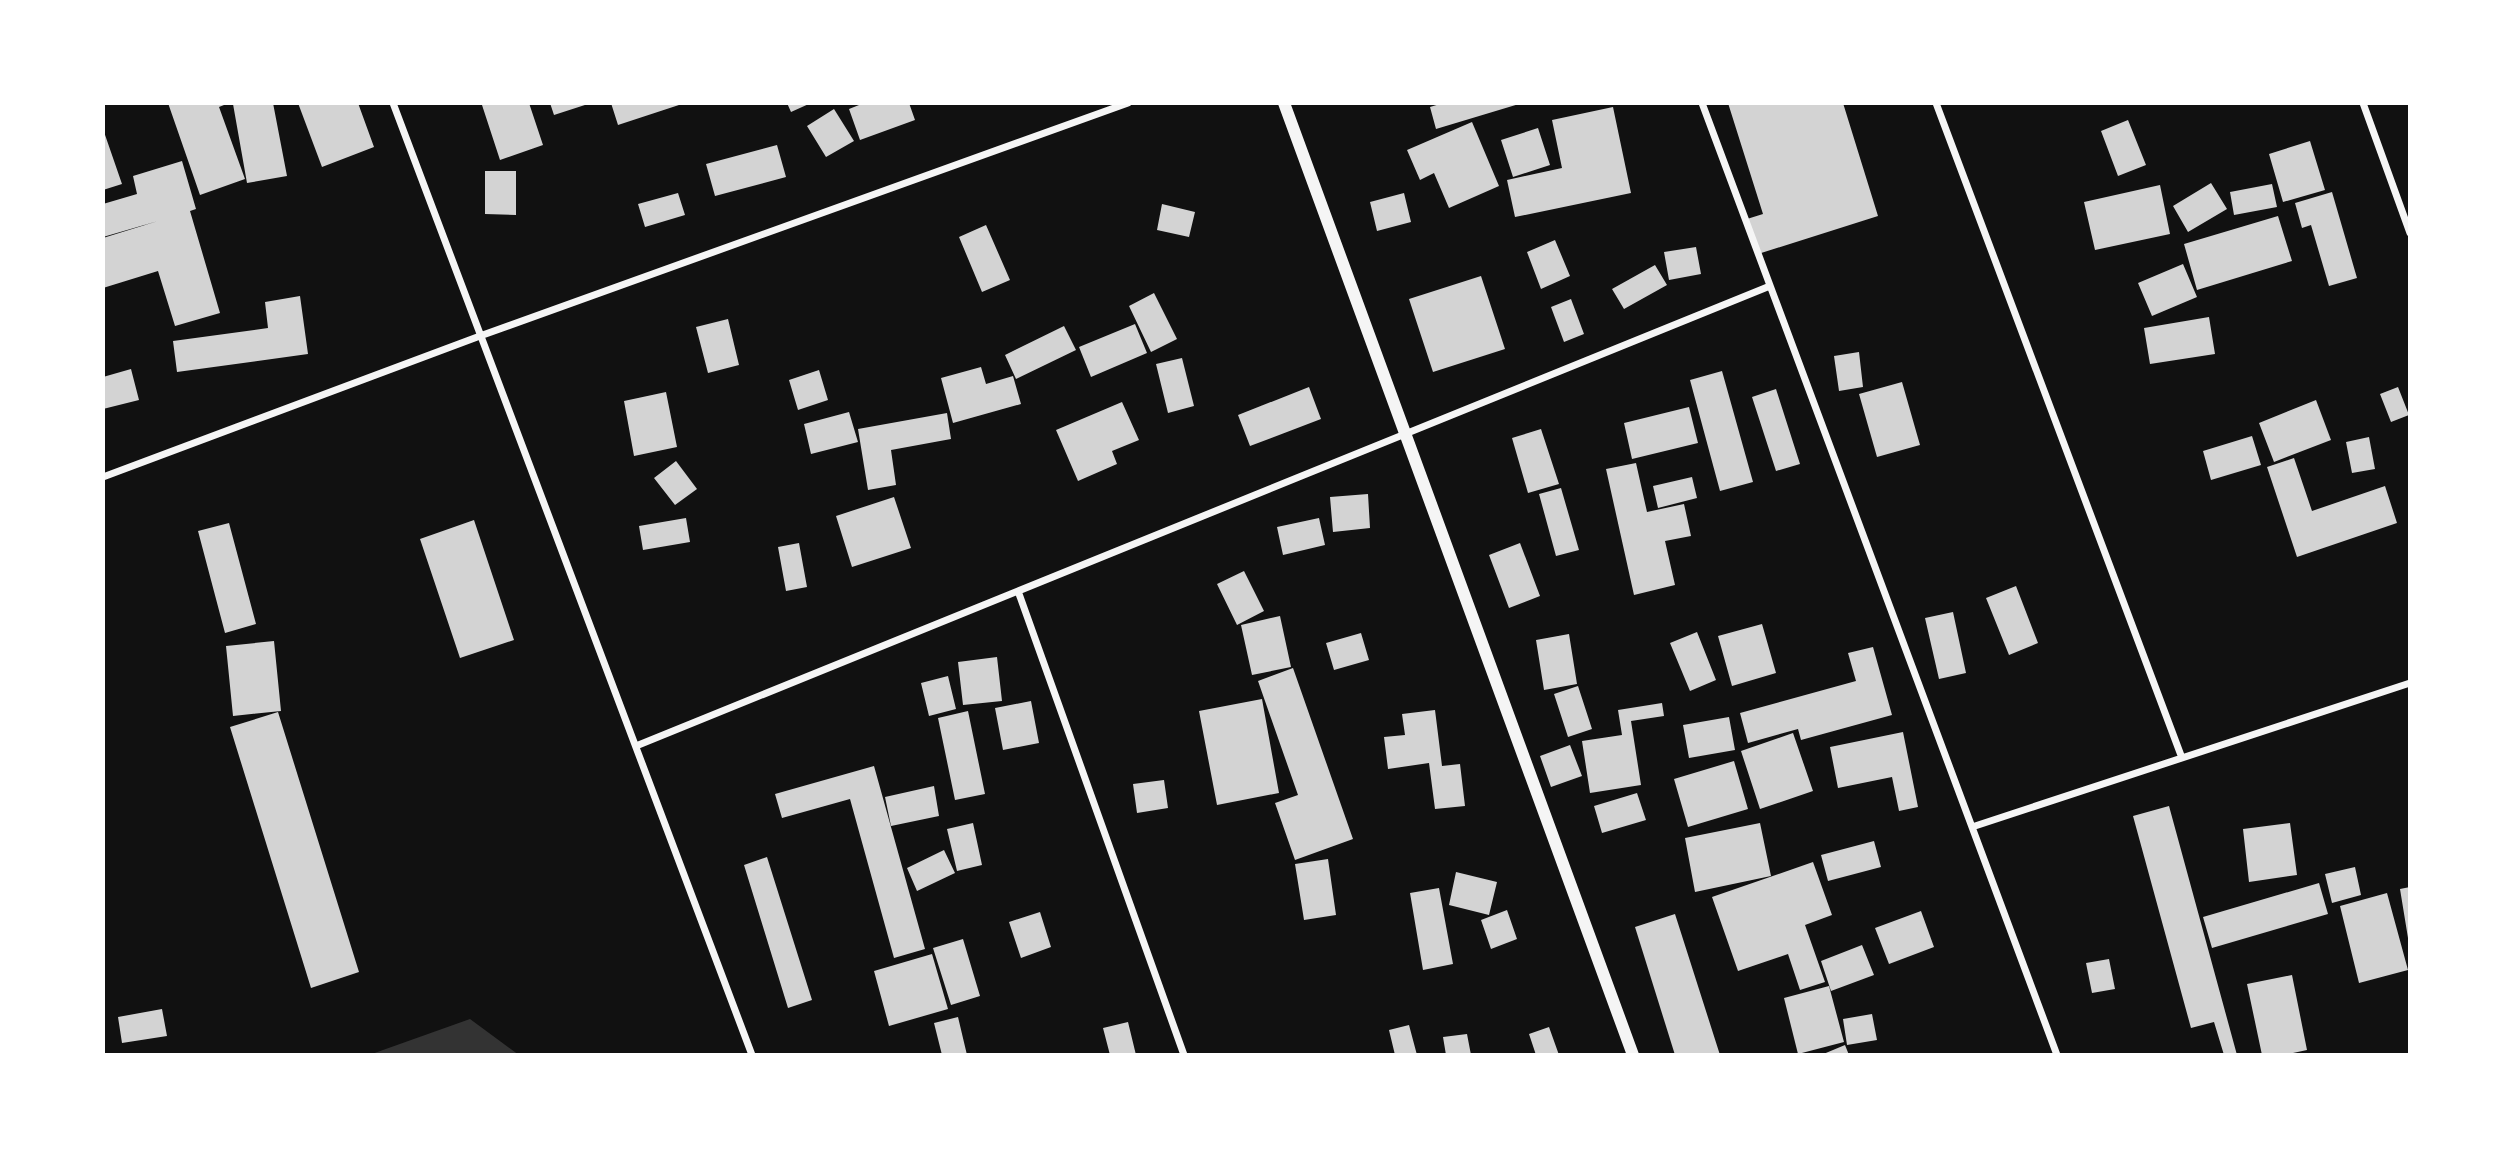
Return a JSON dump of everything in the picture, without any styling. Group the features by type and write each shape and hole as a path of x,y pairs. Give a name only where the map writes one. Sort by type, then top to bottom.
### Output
{"street":[{"path":"393,103 752,1055"},
{"path":"103,477 481,336 1128,103"},
{"path":"1284,103 1633,1055"},
{"path":"1702,103 2057,1055"},
{"path":"1936,103 2182,758"},
{"path":"2363,103 2410,233"},
{"path":"636,746 1770,286"},
{"path":"1018,591 1184,1055"},
{"path":"1972,827 2410,683"}],"shaded area":[{"path":"470,1019 519,1055 369,1055"}],"building":[{"path":"168,103 229,103 219,107 245,179 200,195"},
{"path":"273,103 287,176 247,183 233,104"},
{"path":"298,103 358,103 374,147 322,167"},
{"path":"529,103 543,145 500,160 482,105"},
{"path":"550,103 588,103 588,104 554,115"},
{"path":"611,103 682,103 682,104 618,125"},
{"path":"787,103 811,103 791,112"},
{"path":"864,103 909,103 915,120 860,140 849,109"},
{"path":"1443,103 1519,104 1436,129 1430,107"},
{"path":"1728,103 1843,103 1878,216 1758,254 1747,219 1763,214"},
{"path":"1613,107 1631,193 1515,217 1507,180 1562,168 1552,120"},
{"path":"834,109 854,141 826,157 807,126"},
{"path":"2128,120 2146,165 2118,176 2101,131"},
{"path":"1472,122 1499,186 1449,208 1434,173 1420,180 1407,150"},
{"path":"1538,128 1550,165 1513,177 1501,140"},
{"path":"103,129 122,184 103,190"},
{"path":"2310,141 2325,190 2283,202 2269,154"},
{"path":"777,145 786,177 715,196 706,164"},
{"path":"182,161 196,209 190,211 220,313 175,326 158,271 103,288 103,238 158,221 103,237 103,204 137,194 133,176"},
{"path":"485,171 516,171 516,215 485,214"},
{"path":"2211,183 2227,209 2188,232 2173,206"},
{"path":"2272,184 2277,207 2234,215 2230,192"},
{"path":"2160,185 2170,234 2095,250 2084,202"},
{"path":"2332,192 2357,278 2329,286 2311,225 2302,228 2295,203"},
{"path":"678,193 685,215 645,227 638,204"},
{"path":"1404,193 1411,222 1377,231 1370,202"},
{"path":"1162,204 1195,212 1189,237 1157,230"},
{"path":"2278,216 2292,261 2197,290 2184,244"},
{"path":"986,225 1010,280 982,292 959,237"},
{"path":"1555,240 1570,276 1541,289 1527,252"},
{"path":"1696,247 1701,274 1669,280 1664,252"},
{"path":"2183,264 2197,297 2152,316 2138,283"},
{"path":"1655,265 1667,285 1624,309 1612,289"},
{"path":"1481,276 1505,349 1433,372 1409,299"},
{"path":"1154,293 1177,339 1151,352 1129,306"},
{"path":"300,296 308,354 177,372 173,341 268,328 265,302"},
{"path":"1571,299 1584,334 1564,342 1551,307"},
{"path":"2209,317 2215,354 2150,364 2144,328"},
{"path":"728,319 739,365 708,373 696,327"},
{"path":"1135,324 1147,353 1091,377 1079,347"},
{"path":"1064,326 1076,350 1016,379 1005,355"},
{"path":"1859,352 1863,387 1839,391 1834,356"},
{"path":"1182,358 1194,406 1168,413 1156,364"},
{"path":"981,367 986,384 1013,376 1021,404 953,423 941,378"},
{"path":"131,369 139,400 103,409 103,377"},
{"path":"819,370 828,400 798,410 789,380"},
{"path":"1722,371 1753,482 1720,491 1690,380"},
{"path":"1902,382 1920,445 1877,457 1859,394"},
{"path":"1309,387 1321,419 1250,446 1238,415"},
{"path":"2398,387 2409,415 2391,422 2380,394"},
{"path":"1776,389 1800,464 1776,471 1752,397"},
{"path":"666,392 677,447 634,456 624,401"},
{"path":"2316,400 2331,440 2274,462 2259,423"},
{"path":"1122,402 1139,440 1112,451 1117,464 1078,481 1056,430"},
{"path":"1689,407 1698,443 1632,459 1624,423"},
{"path":"849,412 858,442 811,454 804,424"},
{"path":"947,413 951,439 891,450 896,485 868,490 858,429"},
{"path":"1541,429 1559,484 1528,493 1512,438"},
{"path":"2252,436 2261,465 2211,480 2203,451"},
{"path":"2369,437 2375,469 2352,473 2346,442"},
{"path":"2294,458 2312,511 2385,486 2397,523 2297,557 2267,467"},
{"path":"676,461 697,489 675,505 654,478"},
{"path":"1636,463 1647,512 1684,504 1691,536 1665,541 1675,585 1634,595 1606,469"},
{"path":"1692,477 1697,498 1658,508 1653,486"},
{"path":"1561,488 1579,550 1556,556 1539,494"},
{"path":"1368,494 1370,528 1333,532 1330,497"},
{"path":"894,497 911,548 852,567 836,516"},
{"path":"686,518 690,542 643,550 639,526"},
{"path":"1319,518 1325,545 1283,555 1277,527"},
{"path":"474,520 514,640 460,658 420,539"},
{"path":"229,523 256,624 225,633 198,531"},
{"path":"799,543 807,587 786,591 778,547"},
{"path":"1520,543 1540,596 1509,608 1489,555"},
{"path":"1244,571 1264,611 1237,625 1217,584"},
{"path":"2016,586 2038,643 2009,655 1986,598"},
{"path":"1953,612 1966,673 1939,679 1925,618"},
{"path":"1280,616 1291,667 1252,675 1241,625"},
{"path":"1762,624 1776,673 1732,686 1718,636"},
{"path":"1697,632 1716,680 1690,691 1670,643"},
{"path":"1361,633 1369,660 1334,670 1326,643"},
{"path":"1569,634 1577,684 1544,690 1536,640"},
{"path":"274,641 281,711 233,716 226,646"},
{"path":"1873,647 1892,715 1801,740 1798,729 1748,743 1740,713 1856,681 1848,653"},
{"path":"997,657 1002,701 963,705 958,662"},
{"path":"1293,668 1353,839 1295,860 1275,803 1298,795 1258,681"},
{"path":"948,676 956,709 929,716 921,683"},
{"path":"1578,686 1592,729 1568,737 1554,694"},
{"path":"1262,699 1279,793 1217,805 1199,711"},
{"path":"1031,701 1039,743 1003,750 995,708"},
{"path":"1662,703 1664,716 1631,721 1641,785 1590,793 1582,741 1622,735 1618,710"},
{"path":"1435,710 1442,766 1460,764 1465,806 1435,809 1429,763 1388,769 1384,737 1405,735 1402,714"},
{"path":"968,711 985,794 955,800 938,718"},
{"path":"278,712 359,972 311,988 230,727"},
{"path":"1729,717 1735,750 1689,758 1683,725"},
{"path":"1903,732 1918,807 1899,811 1892,777 1838,788 1830,747"},
{"path":"1793,733 1813,791 1760,809 1741,751"},
{"path":"1570,745 1582,776 1551,787 1540,756"},
{"path":"1734,761 1748,809 1688,827 1674,779"},
{"path":"874,766 925,949 894,958 850,799 782,818 775,794"},
{"path":"1164,780 1168,808 1137,813 1133,784"},
{"path":"934,786 939,816 891,826 885,797"},
{"path":"1637,793 1646,820 1602,833 1594,806"},
{"path":"2169,806 2237,1055 2224,1055 2214,1022 2191,1028 2133,816"},
{"path":"973,823 982,865 957,871 947,829"},
{"path":"1760,823 1771,876 1695,892 1685,838"},
{"path":"2290,823 2297,875 2249,882 2243,829"},
{"path":"1874,841 1881,867 1828,881 1821,855"},
{"path":"944,850 955,873 917,891 907,868"},
{"path":"767,857 812,1000 788,1008 744,865"},
{"path":"1328,859 1336,915 1304,920 1295,864"},
{"path":"1813,862 1832,915 1805,925 1825,982 1800,990 1788,954 1738,971 1712,897"},
{"path":"2355,867 2361,895 2332,903 2325,874"},
{"path":"1456,872 1497,882 1489,915 1449,905"},
{"path":"2319,883 2328,914 2212,948 2203,917"},
{"path":"2410,887 2410,938 2408,938 2400,889"},
{"path":"1439,888 1453,964 1423,970 1410,893"},
{"path":"2387,893 2408,970 2359,983 2340,906"},
{"path":"1507,910 1517,939 1491,949 1481,920"},
{"path":"1921,911 1934,947 1889,964 1875,928"},
{"path":"1040,912 1051,947 1021,958 1009,922"},
{"path":"1675,914 1720,1055 1675,1055 1635,927"},
{"path":"963,939 980,996 951,1005 933,948"},
{"path":"1862,945 1874,975 1831,991 1821,961"},
{"path":"932,954 948,1009 889,1026 874,971"},
{"path":"2109,959 2115,989 2092,993 2086,963"},
{"path":"2292,975 2307,1050 2284,1055 2262,1055 2247,984"},
{"path":"1829,986 1844,1042 1798,1054 1784,998"},
{"path":"162,1009 167,1036 122,1043 118,1017"},
{"path":"1872,1014 1877,1040 1847,1045 1843,1019"},
{"path":"958,1017 967,1055 942,1055 934,1023"},
{"path":"1128,1022 1136,1055 1110,1055 1103,1028"},
{"path":"1409,1025 1417,1055 1395,1055 1389,1030"},
{"path":"1549,1027 1559,1055 1536,1055 1529,1034"},
{"path":"1467,1034 1471,1055 1446,1055 1443,1037"},
{"path":"1845,1045 1849,1055 1821,1055"}]}
